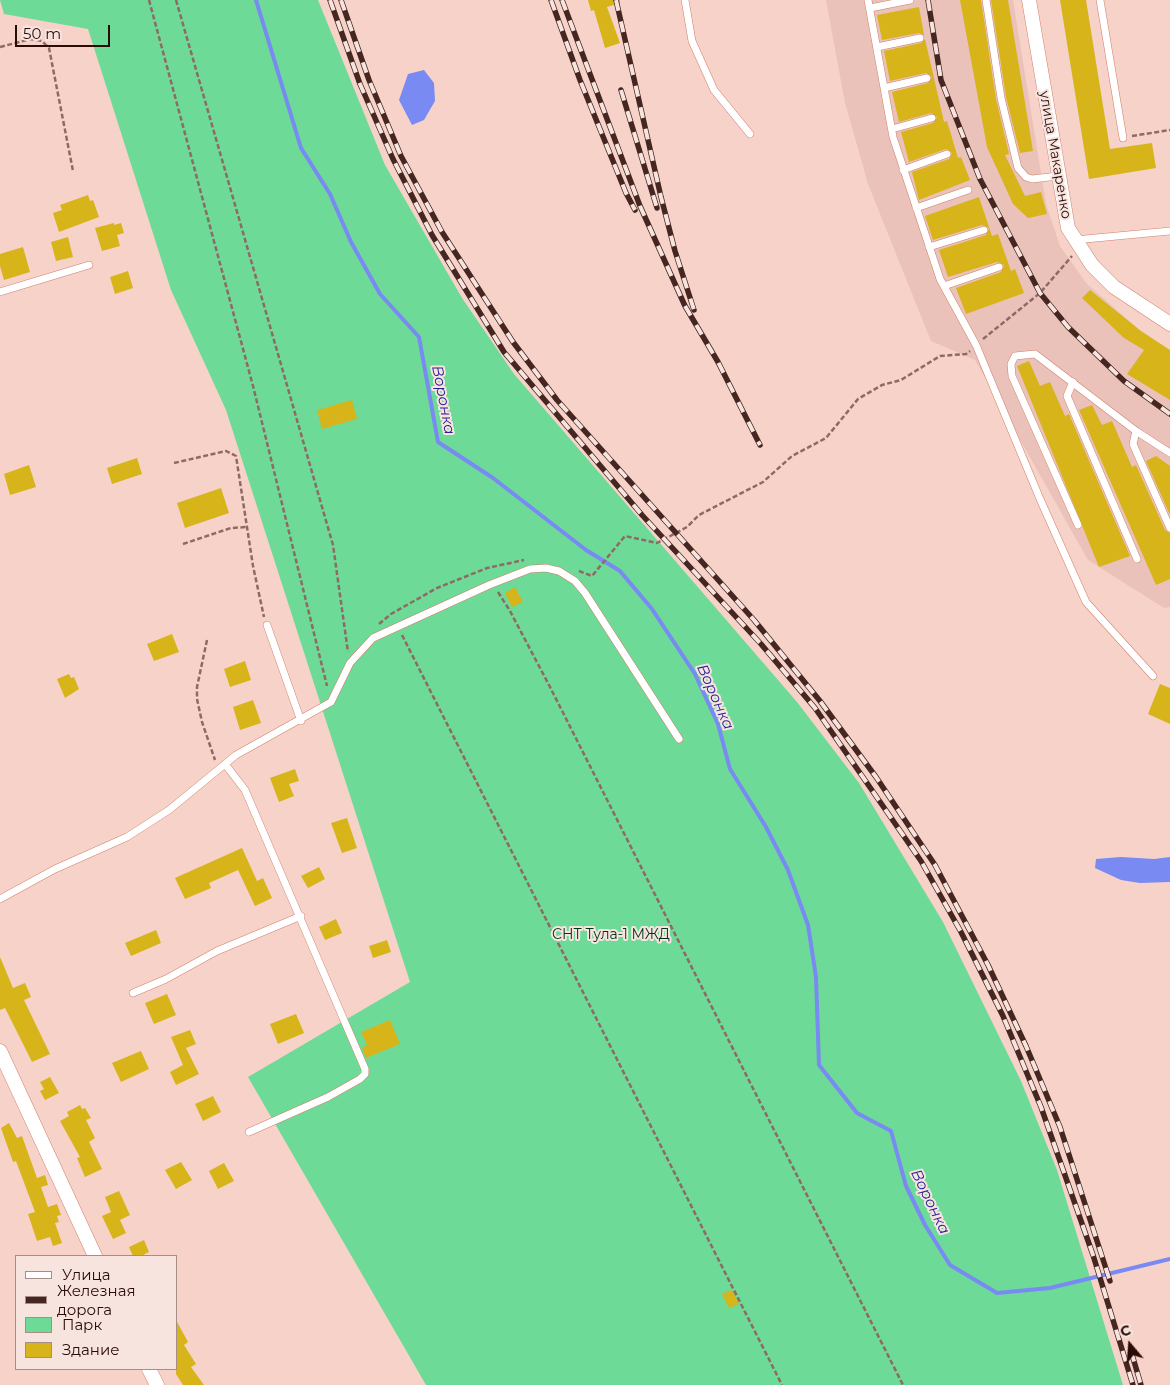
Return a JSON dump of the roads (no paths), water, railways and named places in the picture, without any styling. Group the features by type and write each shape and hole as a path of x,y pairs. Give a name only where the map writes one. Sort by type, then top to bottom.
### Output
{"street":[{"name":"улица Макаренко","path":"1029,0 1068,228 1092,265 1114,287 1170,324"},
{"path":"0,1051 95,1255"},
{"path":"150,1370 157,1385"}],"lane":[{"path":"685,0 692,41 714,90 750,134"},
{"path":"910,0 869,4 892,129 903,170 929,247 944,286 976,345 1040,499 1086,602 1153,676"},
{"path":"986,0 1001,98 1018,168 1026,177 1032,179 1058,176"},
{"path":"1100,0 1123,138"},
{"path":"877,47 920,38"},
{"path":"884,88 927,78"},
{"path":"892,129 932,118"},
{"path":"903,170 947,154"},
{"path":"916,208 968,190"},
{"path":"929,247 984,230"},
{"path":"1077,244 1170,231"},
{"path":"0,292 89,265"},
{"path":"944,286 1000,267"},
{"path":"1078,525 1012,376 1011,364 1015,356 1034,354 1136,431 1170,453"},
{"path":"1073,382 1067,396 1137,559"},
{"path":"1136,431 1133,444 1170,528"},
{"path":"0,899 56,869 127,837 169,810 236,755 301,721 331,702 350,664 373,638 489,585 530,569 546,568 559,571 575,581 596,606 680,739"},
{"path":"267,625 301,721"},
{"path":"222,766 245,790 364,1067 365,1074 360,1079 328,1097 249,1132"},
{"path":"134,992 166,979 217,952 300,916"}],"water":[{"path":"424,70 434,83 435,101 424,120 412,125 399,100 408,74"},
{"path":"1121,857 1154,859 1170,857 1170,882 1140,883 1121,880 1095,868 1096,859"}],"waterway":[{"name":"Воронка","path":"256,0 301,148 330,194 351,242 380,294 419,337 438,442 493,478 586,550 620,571 652,609 695,674 718,724 730,769 766,827 788,870 808,925 816,977 819,1065 857,1113 891,1131 906,1186 925,1225 950,1265 997,1293 1050,1288 1170,1259"}],"railway":[{"path":"330,0 360,84 393,159 432,235 504,352 642,515 761,644 815,708 921,861 961,932 1003,1016 1041,1107 1093,1255 1133,1385"},
{"path":"341,0 369,80 401,156 442,232 513,342 557,400 754,620 820,701 876,777 935,865 988,965 1026,1046 1060,1127 1110,1281"},
{"path":"551,0 580,80 626,193 635,210"},
{"path":"562,0 640,206 685,306 718,362 760,445"},
{"path":"616,0 661,197 675,251 694,310"},
{"path":"928,0 941,80 980,179 1040,293 1068,327 1124,381 1170,414"},
{"path":"621,90 657,208"},
{"path":"1131,1351 1141,1385"}],"park label":[{"name":"СНТ Тула-1 МЖД","path":"611,935"}]}
